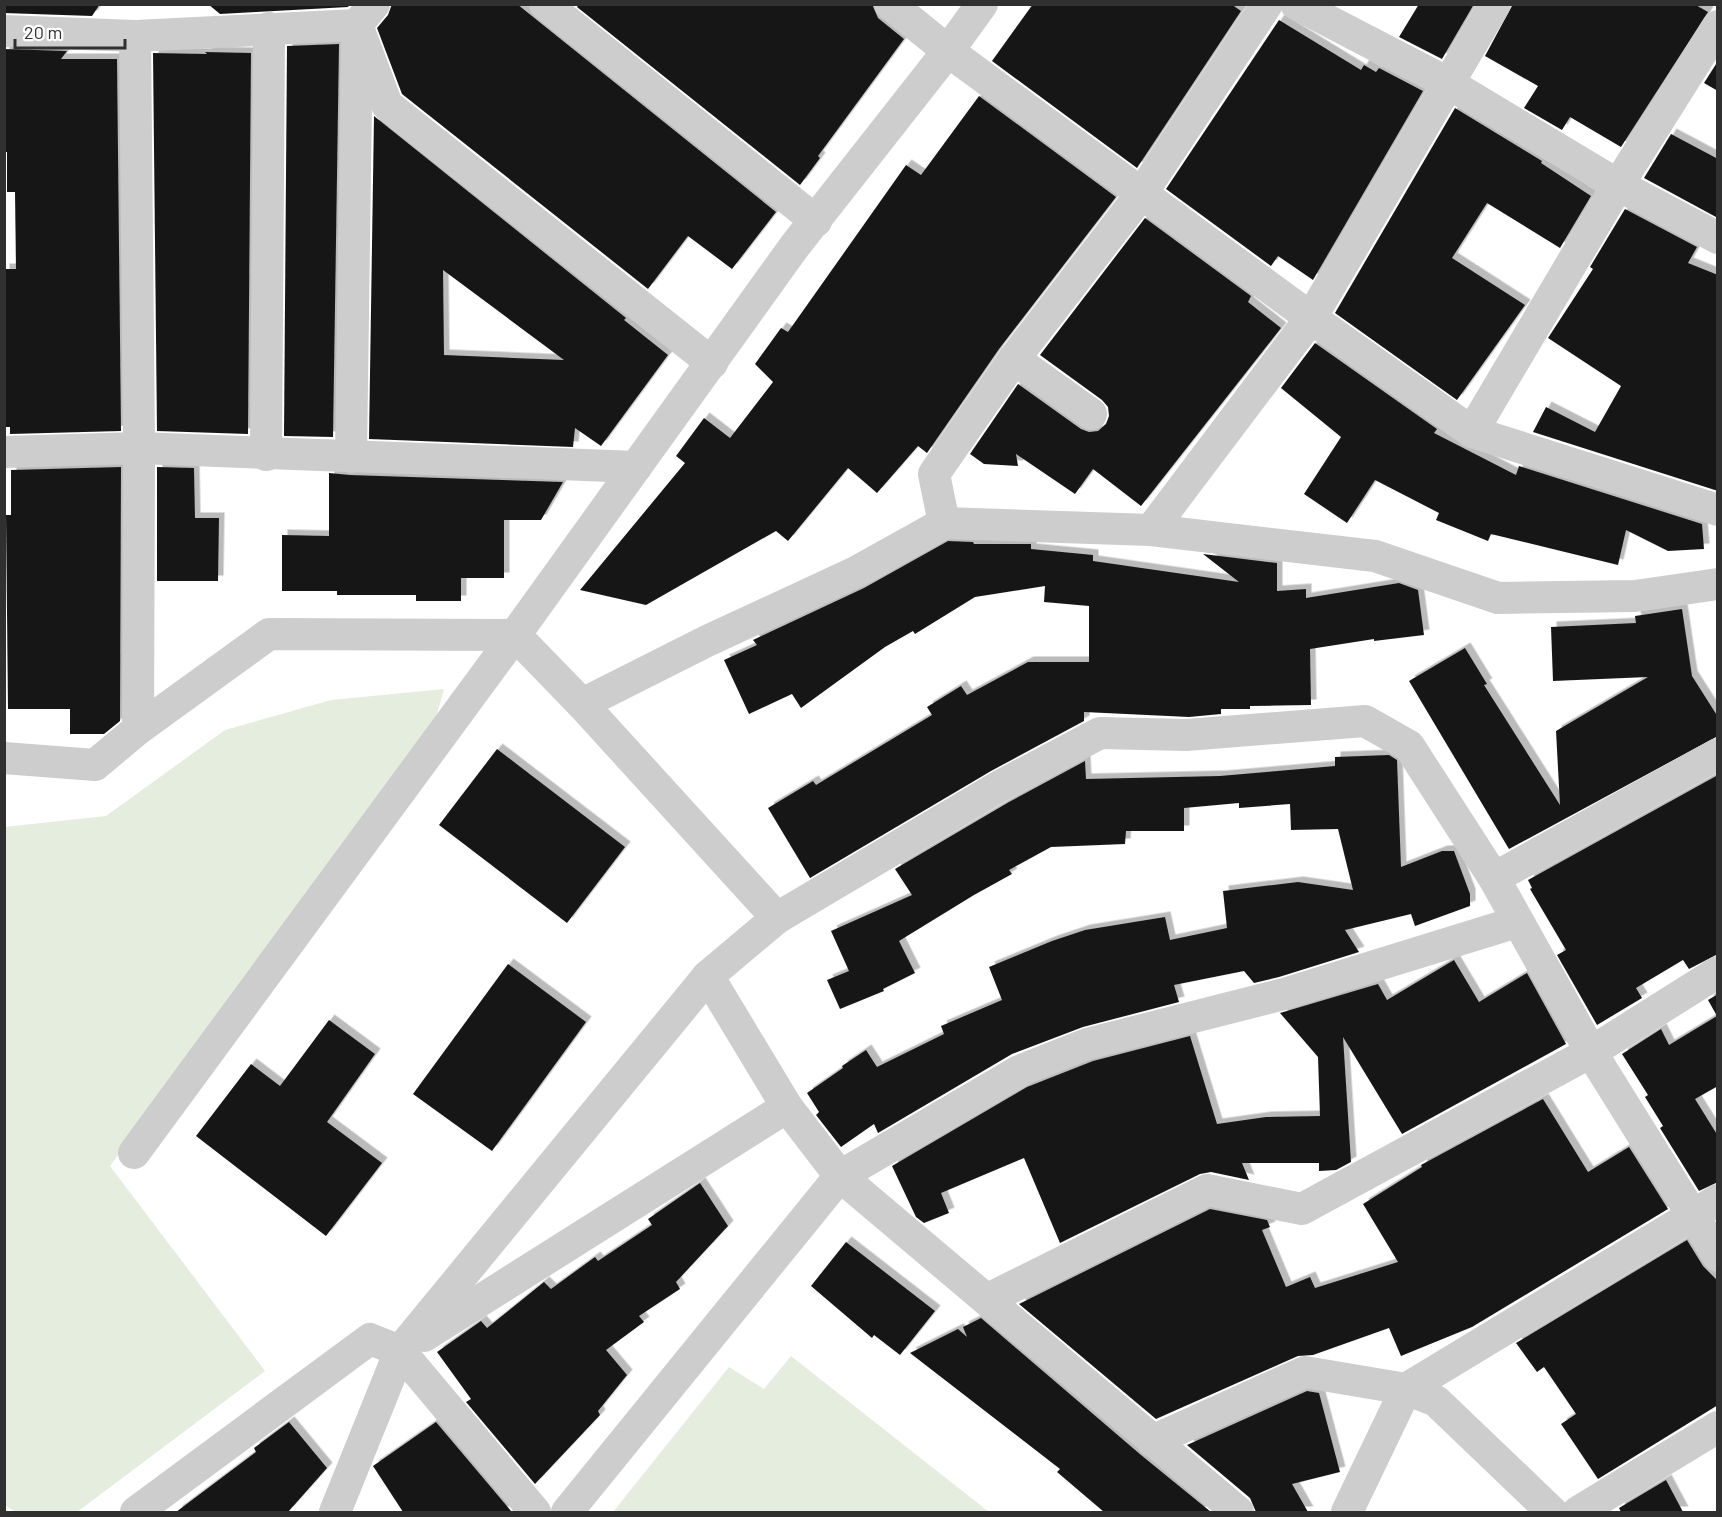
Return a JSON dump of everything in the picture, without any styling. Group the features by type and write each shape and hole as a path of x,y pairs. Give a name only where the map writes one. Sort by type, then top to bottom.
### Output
{"street":[{"path":"545,4 816,221"},
{"path":"890,4 948,51 1311,318 1472,432 1718,510"},
{"path":"134,1153 515,635 794,247 948,51 982,4"},
{"path":"945,523 934,474 1014,359 1142,193 1267,4"},
{"path":"1296,4 1448,83 1618,185 1718,238"},
{"path":"1151,530 1311,318 1495,4"},
{"path":"365,15 387,105 712,363"},
{"path":"4,31 135,36 269,28 365,15"},
{"path":"351,457 365,15"},
{"path":"1472,432 1618,185 1718,26"},
{"path":"266,455 269,28"},
{"path":"135,36 140,448 138,729"},
{"path":"1014,359 1091,414"},
{"path":"4,452 140,448 266,455 636,467"},
{"path":"582,704 707,640 856,572 945,523 1151,530 1376,556 1497,598 1635,596 1718,584"},
{"path":"4,758 95,765 138,729 269,634 515,635 582,704 777,918"},
{"path":"335,1512 400,1351 708,975 777,918 1000,786 1100,733 1186,735 1365,721 1409,746 1494,878 1591,1052 1718,1256"},
{"path":"1494,878 1718,754"},
{"path":"567,1512 840,1176 1019,1071 1087,1044 1284,994 1517,922"},
{"path":"988,1299 1207,1190 1302,1209 1591,1052 1718,972"},
{"path":"708,975 787,1107 840,1176 1238,1512"},
{"path":"400,1351 787,1107"},
{"path":"1347,1512 1406,1389 1718,1200"},
{"path":"136,1512 370,1339 400,1351 535,1512"},
{"path":"1152,1441 1305,1372 1406,1389 1436,1401 1552,1512"},
{"path":"1578,1512 1718,1427"}],"green space":[{"path":"444,689 434,725 110,1166 265,1371 77,1512 15,1512 5,1505 4,827 106,816 225,730 331,700"},
{"path":"791,1356 989,1512 613,1512 729,1367 764,1389"}],"building":[{"path":"4,4 100,4 92,16 4,13"},
{"path":"208,4 350,4 348,7 220,14"},
{"path":"392,4 517,4 776,212 732,269 688,236 648,289 402,94 377,28 388,15"},
{"path":"579,4 872,4 878,18 904,39 818,156 820,158 800,185 577,7"},
{"path":"1033,4 1231,4 1241,11 1137,168 992,61"},
{"path":"1419,4 1474,4 1442,59 1399,37"},
{"path":"1513,4 1694,4 1708,12 1621,147 1570,117 1562,130 1524,108 1538,86 1485,56"},
{"path":"1279,20 1361,70 1364,65 1376,72 1379,68 1423,91 1313,280 1278,256 1271,266 1166,189"},
{"path":"339,44 333,437 284,436 287,46"},
{"path":"4,49 67,51 61,59 117,59 121,431 10,434 10,427 4,427 4,269 16,269 15,192 7,192 7,152 4,152"},
{"path":"205,52 251,53 248,434 157,431 153,53 207,54"},
{"path":"1718,61 1718,91 1704,83"},
{"path":"979,96 1116,197 999,349 927,453 918,446 877,493 848,468 788,541 776,531 646,605 580,590 685,463 676,456 704,418 730,438 773,382 755,364 781,328 788,332 906,165 921,175"},
{"path":"1455,108 1542,161 1541,163 1591,196 1560,248 1487,203 1452,258 1525,305 1457,400 1335,313"},
{"path":"374,116 626,318 624,320 668,355 601,446 575,428 573,447 369,439","holes":["443,270 564,360 444,355"]},
{"path":"1671,134 1718,159 1716,217 1644,178"},
{"path":"1625,209 1697,247 1688,263 1718,275 1718,491 1533,432 1546,407 1595,432 1621,386 1548,338 1593,269 1590,267"},
{"path":"1145,218 1251,296 1248,302 1281,328 1141,506 1093,469 1075,494 1016,454 1018,466 984,464 970,454 1018,384 1081,429 1089,432 1098,431 1106,424 1109,416 1108,407 1102,400 1040,355"},
{"path":"1315,343 1437,429 1434,433 1516,475 1519,466 1702,524 1704,549 1668,551 1626,530 1618,565 1491,534 1488,541 1436,520 1439,513 1375,480 1347,523 1304,494 1341,437 1281,388"},
{"path":"121,467 120,721 104,734 70,734 70,709 8,709 6,515 11,515 11,470"},
{"path":"157,467 194,468 195,518 219,518 218,581 157,581"},
{"path":"329,473 563,482 541,520 504,520 504,578 461,578 461,601 416,601 416,595 337,595 337,591 282,591 282,535 329,536"},
{"path":"948,541 973,542 974,544 1031,544 1031,549 1093,555 1093,561 1239,582 1203,554 1277,563 1277,591 1306,589 1306,598 1399,583 1418,590 1424,635 1374,641 1374,639 1310,649 1311,705 1250,706 1250,709 1221,709 1221,714 1189,717 1084,712 1084,721 991,771 810,878 768,808 813,781 816,785 932,715 927,707 961,686 967,695 1028,662 1089,662 1089,606 1044,602 1045,586 975,597 915,634 913,631 885,647 801,708 792,694 749,714 724,660 757,645 753,640 864,588"},
{"path":"1682,609 1692,676 1718,717 1718,736 1509,849 1409,681 1465,648 1487,684 1484,685 1560,805 1556,731 1648,677 1553,681 1551,627 1636,623 1635,616"},
{"path":"497,749 625,847 567,923 439,825"},
{"path":"1389,755 1397,760 1401,867 1442,851 1454,851 1470,894 1470,906 1415,926 1411,914 1345,930 1359,952 1279,977 1254,983 1244,971 1174,985 1179,1002 1083,1027 1012,1054 878,1133 874,1124 841,1147 816,1115 819,1112 807,1093 866,1050 877,1067 944,1034 941,1026 1002,1000 989,967 1085,930 1165,917 1170,940 1227,928 1223,891 1298,882 1353,890 1338,829 1291,830 1290,804 1239,808 1239,803 1184,808 1184,831 1126,831 1125,844 1051,847 1009,870 1012,874 899,941 915,973 883,989 884,991 840,1009 827,980 849,971 831,931 912,895 895,869 1009,802 1085,761 1086,779 1220,776 1335,766 1335,757"},
{"path":"1718,775 1718,954 1689,969 1683,960 1636,988 1642,998 1597,1025 1557,955 1566,950 1530,889 1532,888 1528,880"},
{"path":"1454,960 1479,1002 1527,973 1566,1044 1402,1134 1343,1037 1351,1162 1336,1170 1319,1171 1319,1163 1242,1163 1249,1180 1211,1172 1200,1174 1060,1243 1024,1158 941,1193 949,1213 924,1223 916,1217 892,1166 1027,1087 1093,1061 1190,1036 1217,1124 1266,1117 1320,1116 1318,1057 1280,1013 1378,984 1387,1000"},
{"path":"508,964 586,1022 492,1151 413,1094"},
{"path":"1718,994 1718,1086 1695,1099 1718,1136 1718,1182 1699,1191 1660,1128 1663,1126 1645,1097 1648,1095 1622,1054 1661,1029 1669,1045 1717,1016 1708,1000"},
{"path":"329,1020 375,1054 327,1122 382,1163 326,1236 196,1136 251,1064 280,1086"},
{"path":"1543,1099 1588,1172 1629,1147 1668,1209 1472,1327 1401,1356 1389,1328 1313,1355 1298,1356 1156,1419 1019,1304 1210,1209 1267,1220 1270,1227 1262,1230 1286,1287 1310,1277 1315,1288 1398,1262 1363,1204 1422,1167 1421,1165"},
{"path":"700,1183 728,1226 676,1282 680,1289 639,1316 644,1322 606,1350 627,1375 598,1411 600,1415 535,1484 466,1402 471,1399 437,1352 481,1321 487,1328 544,1282 551,1289 595,1257 598,1261 652,1225 648,1219"},
{"path":"1687,1240 1703,1266 1718,1281 1718,1405 1598,1479 1561,1424 1576,1414 1544,1367 1537,1372 1516,1343"},
{"path":"846,1242 935,1311 900,1355 874,1335 872,1338 811,1286"},
{"path":"981,1318 1211,1512 1104,1512 1057,1472 1060,1469 910,1353 958,1329 967,1337 963,1327"},
{"path":"1307,1391 1319,1393 1340,1472 1292,1484 1308,1512 1256,1512 1250,1498 1187,1445"},
{"path":"289,1422 327,1468 288,1512 176,1512 256,1452 254,1448"},
{"path":"436,1422 510,1512 403,1512 373,1466"},
{"path":"1666,1480 1683,1512 1621,1512 1619,1508"}]}
